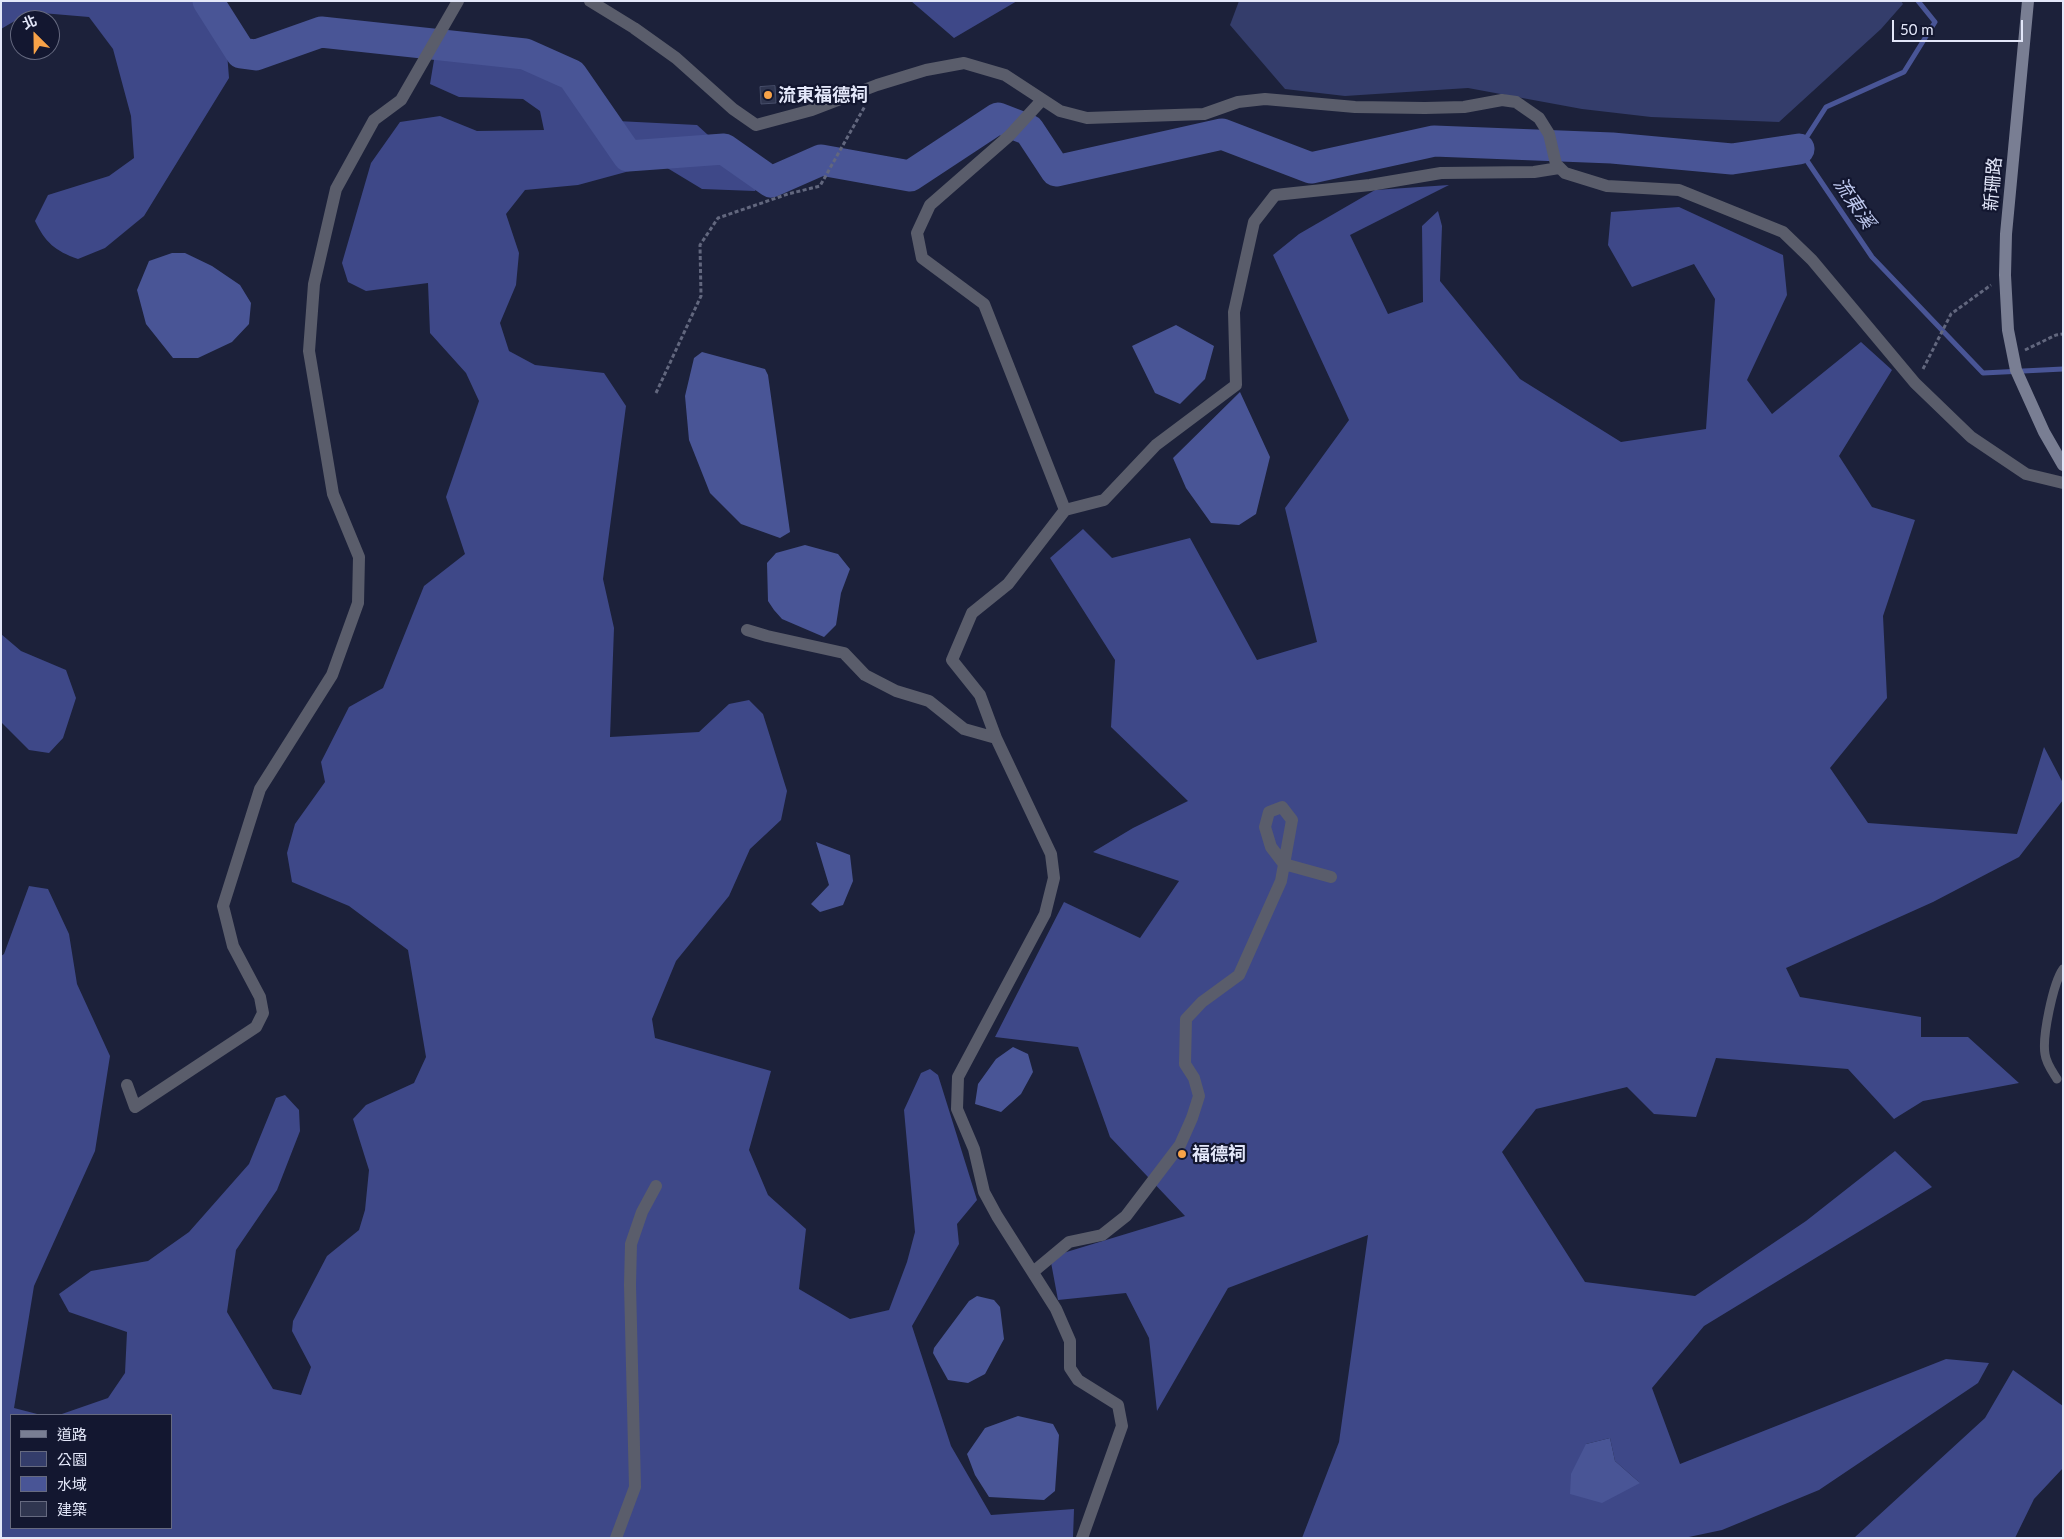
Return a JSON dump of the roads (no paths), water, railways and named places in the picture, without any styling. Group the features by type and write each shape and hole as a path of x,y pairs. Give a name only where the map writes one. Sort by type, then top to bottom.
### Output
{"street":[{"path":"127,1085 135,1107 256,1027 263,1013 260,997 233,946 223,906 260,789 332,675 358,603 359,557 333,494 309,351 314,284 336,189 374,120 401,100 458,1"},
{"name":"新珊路","path":"2028,1 2006,234 2005,275 2008,330 2016,370 2044,432 2063,465"},
{"path":"592,2 634,28 676,58 733,109 756,125 812,110 877,85 926,70 964,63 1005,75 1060,111 1087,118 1204,114 1238,102 1265,99 1355,107 1425,108 1464,107 1502,100 1516,102 1540,118 1549,134 1557,166 1565,173 1607,186 1678,190 1783,232 1812,260 1916,383 1971,436 2026,474 2063,484"},
{"path":"1042,100 1009,136 930,205 917,233 922,258 984,304 1065,510"},
{"path":"1082,1538 1122,1426 1118,1406 1078,1380 1070,1368 1070,1341 1056,1309 997,1216 984,1192 974,1149 957,1109 958,1077 1045,914 1054,878 1051,854 996,738 980,695 952,660 972,614 1008,584 1065,510 1104,500 1156,446 1236,385 1234,312 1254,222 1275,195 1370,185 1442,173 1534,172 1557,166"},
{"path":"746,630 844,653 865,675 896,691 929,701 964,729 996,738"},
{"path":"1033,1272 1069,1242 1102,1235 1126,1216 1180,1145 1199,1096 1194,1078 1185,1064 1186,1019 1202,1002 1239,975 1281,882 1284,864 1331,877"},
{"path":"616,1538 635,1487 630,1285 631,1244 642,1212 656,1186"}],"lane":[{"path":"2056,1079 2044,1053 2045,1028 2063,969"}],"water":[{"path":"172,253 185,253 212,266 240,285 251,303 249,324 232,342 198,358 173,358 146,324 137,290 149,261"},
{"path":"1176,325 1214,346 1205,379 1180,404 1155,393 1132,346"},
{"path":"702,352 765,369 768,375 790,532 780,538 741,524 710,493 689,440 685,396 694,358"},
{"path":"1240,392 1270,457 1256,514 1239,525 1211,523 1186,488 1173,458"},
{"path":"805,545 838,554 850,569 841,593 836,625 824,637 782,619 768,601 767,563 776,553"},
{"path":"816,842 850,855 853,881 843,905 820,912 811,904 829,885"},
{"path":"1013,1047 1028,1054 1033,1072 1021,1094 1001,1112 975,1104 978,1084 996,1059"},
{"path":"977,1296 994,1300 1000,1307 1004,1339 985,1374 968,1383 948,1380 933,1353 934,1348 969,1301"},
{"path":"1018,1416 1053,1424 1059,1435 1055,1491 1044,1500 989,1497 975,1475 967,1454 985,1428"},
{"path":"1610,1438 1615,1461 1640,1483 1602,1503 1570,1494 1571,1474 1586,1444"}],"waterway":[{"path":"208,1 241,53 256,55 321,32 525,54 572,75 628,156 724,149 771,182 821,160 910,176 998,118 1029,130 1056,171 1222,134 1311,168 1434,141 1612,148 1732,159 1799,149"},
{"name":"流東溪","path":"1918,1 1935,22 1904,72 1826,107 1799,149 1872,257 1983,373 2063,369"}],"place":[{"name":"流東福德祠","path":"768,95"},
{"name":"福德祠","path":"1182,1154"}]}
